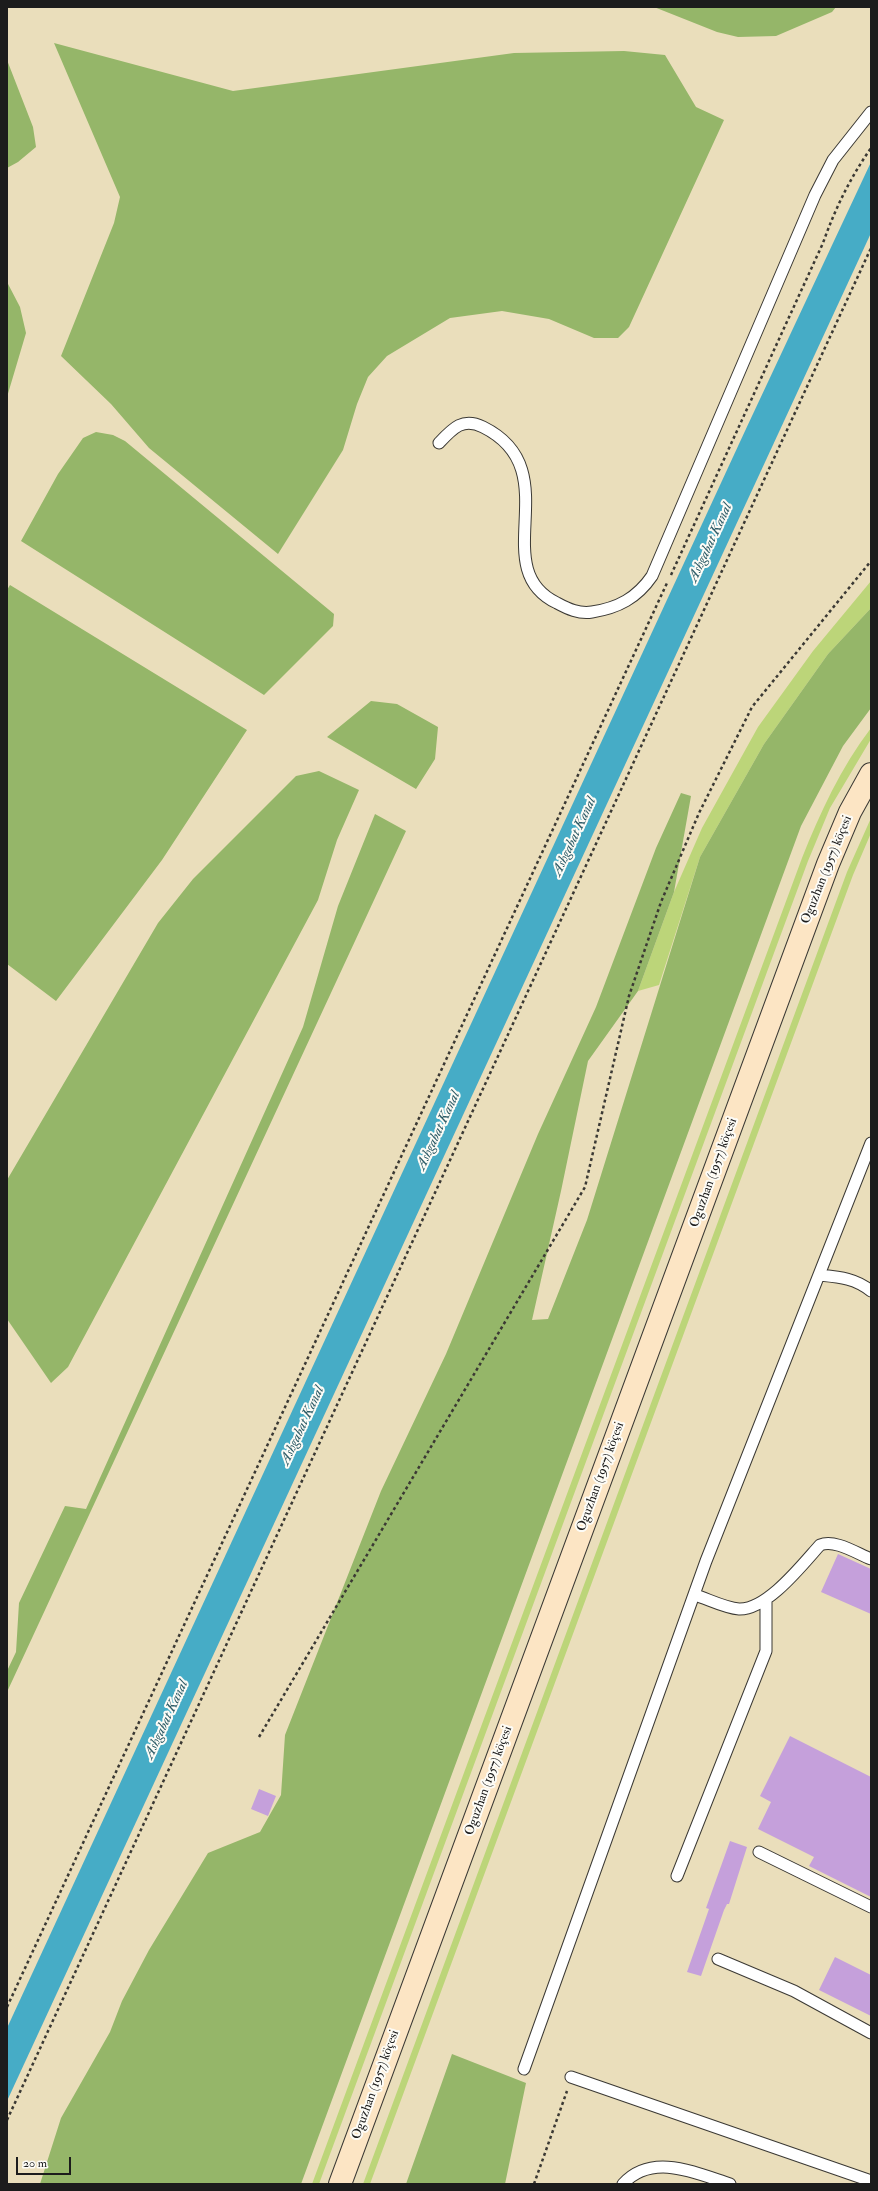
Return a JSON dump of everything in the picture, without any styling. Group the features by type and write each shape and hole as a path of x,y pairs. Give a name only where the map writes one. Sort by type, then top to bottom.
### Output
{"main road":[{"name":"Oguzhan (1957) köçesi","path":"340,2184 828,864 850,812 871,774"}],"lane":[{"path":"439,443 451,430 461,424 473,422 489,430 513,450 521,463 526,485 525,558 528,574 537,588 553,601 576,611 588,613 603,610 626,602 642,590 652,576 815,195 833,160 871,112"},
{"path":"524,2069 706,1561 871,1143"},
{"path":"819,1276 848,1278 862,1284 871,1291"},
{"path":"695,1595 738,1609 750,1608 766,1599 820,1546 826,1543 835,1544 871,1559"},
{"path":"677,1876 766,1650 766,1599"},
{"path":"759,1852 871,1907"},
{"path":"718,1959 794,1991 871,2033"},
{"path":"571,2077 871,2180"},
{"path":"623,2184 640,2172 655,2166 679,2168 730,2184"}],"path":[{"path":"7,2007 820,251 833,215 850,180 871,148"},
{"path":"7,2120 871,248"},
{"path":"259,1737 585,1187 630,996 661,902 698,813 752,706 871,560"},
{"path":"534,2184 571,2077"}],"green space":[{"path":"654,7 836,7 832,12 776,36 738,37 717,32"},
{"path":"54,43 233,91 514,53 624,51 665,55 696,107 724,120 629,327 618,338 594,338 549,319 502,311 450,318 387,356 368,377 357,404 343,450 278,554 149,448 111,404 61,356 114,223 120,197"},
{"path":"7,60 33,127 36,147 18,162 7,168"},
{"path":"7,282 20,307 26,333 7,397"},
{"path":"96,432 113,435 125,441 334,614 333,626 264,695 21,541 58,474 83,438"},
{"path":"871,581 871,608 828,654 764,744 700,857 659,985 638,991 674,892 702,828 758,727 813,651"},
{"path":"10,585 247,730 162,860 56,1001 7,964 7,590"},
{"path":"871,608 871,708 843,746 801,826 301,2184 40,2184 61,2118 110,2032 122,2001 149,1950 208,1853 260,1832 281,1795 285,1735 381,1491 446,1354 538,1134 596,1007 656,848 681,793 691,796 674,892 638,991 588,1061 532,1320 548,1319 587,1220 700,857 764,744 828,654"},
{"path":"371,701 397,704 438,727 435,759 416,789 327,737"},
{"path":"871,728 871,739 830,808 808,861 319,2184 312,2184 802,858 816,824 841,774 850,758"},
{"path":"319,771 359,790 337,840 318,900 68,1367 51,1383 7,1319 7,1180 158,923 193,879 296,776"},
{"path":"375,814 406,831 7,1692 7,1671 16,1652 19,1603 65,1506 86,1509 303,1027 338,906"},
{"path":"871,818 871,833 853,875 370,2184 363,2184 847,872"},
{"path":"452,2054 526,2083 505,2184 406,2184"}],"water":[{"name":"Ashgabat Kanal","path":"871,162 871,233 7,2101 7,2028 745,431"}],"building":[{"path":"838,1554 871,1569 871,1614 821,1592"},
{"path":"790,1736 871,1777 871,1897 809,1866 814,1857 758,1829 771,1802 760,1796"},
{"path":"259,1789 276,1796 268,1816 251,1809"},
{"path":"730,1841 747,1847 729,1904 727,1904 724,1910 701,1976 687,1972 709,1909 706,1908"},
{"path":"835,1957 871,1975 871,2016 819,1990"}]}
